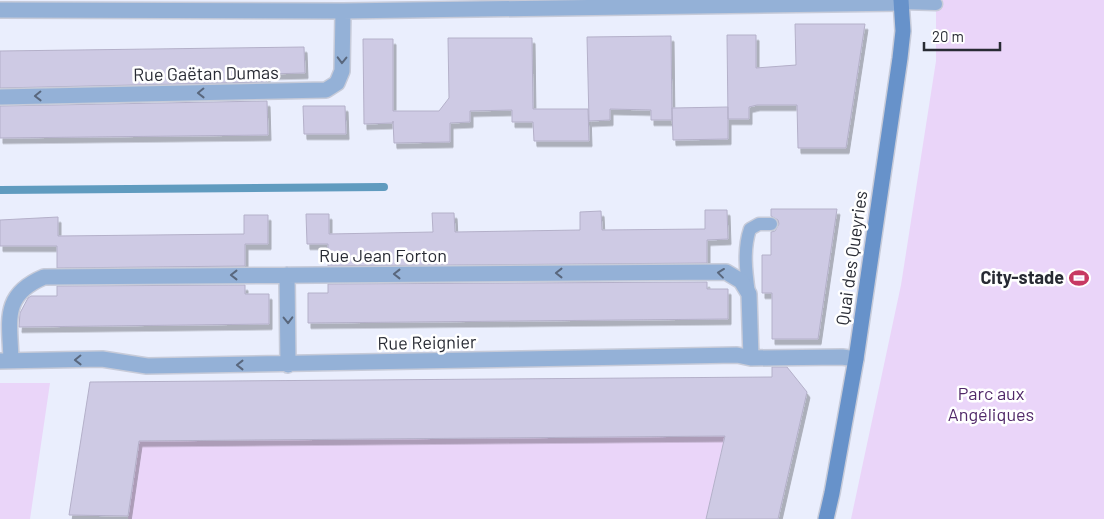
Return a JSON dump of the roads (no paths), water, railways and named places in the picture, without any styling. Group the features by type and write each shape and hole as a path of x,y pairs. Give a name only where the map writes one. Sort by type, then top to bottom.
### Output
{"main road":[{"name":"Quai des Queyries","path":"826,519 856,359 900,58 902,2"}],"street":[{"path":"0,10 343,11 902,2"},
{"name":"Rue Gaëtan Dumas","path":"0,97 326,90 337,83 342,71 343,11"},
{"name":"Rue Jean Forton","path":"5,361 10,311 15,296 29,283 44,277 726,272 741,281 749,294"},
{"path":"288,275 288,365"},
{"path":"749,294 751,358"},
{"name":"Rue Reignier","path":"5,361 102,359 147,366 288,365 736,355 751,358 842,357 856,359"}],"lane":[{"path":"902,2 936,4"},
{"path":"749,294 746,263 747,238 750,229 759,224 771,224"}],"waterway":[{"path":"0,190 384,187"}],"place":[{"name":"City-stade","path":"1079,278"}],"park label":[{"name":"Parc aux Angéliques","path":"991,404"}]}
